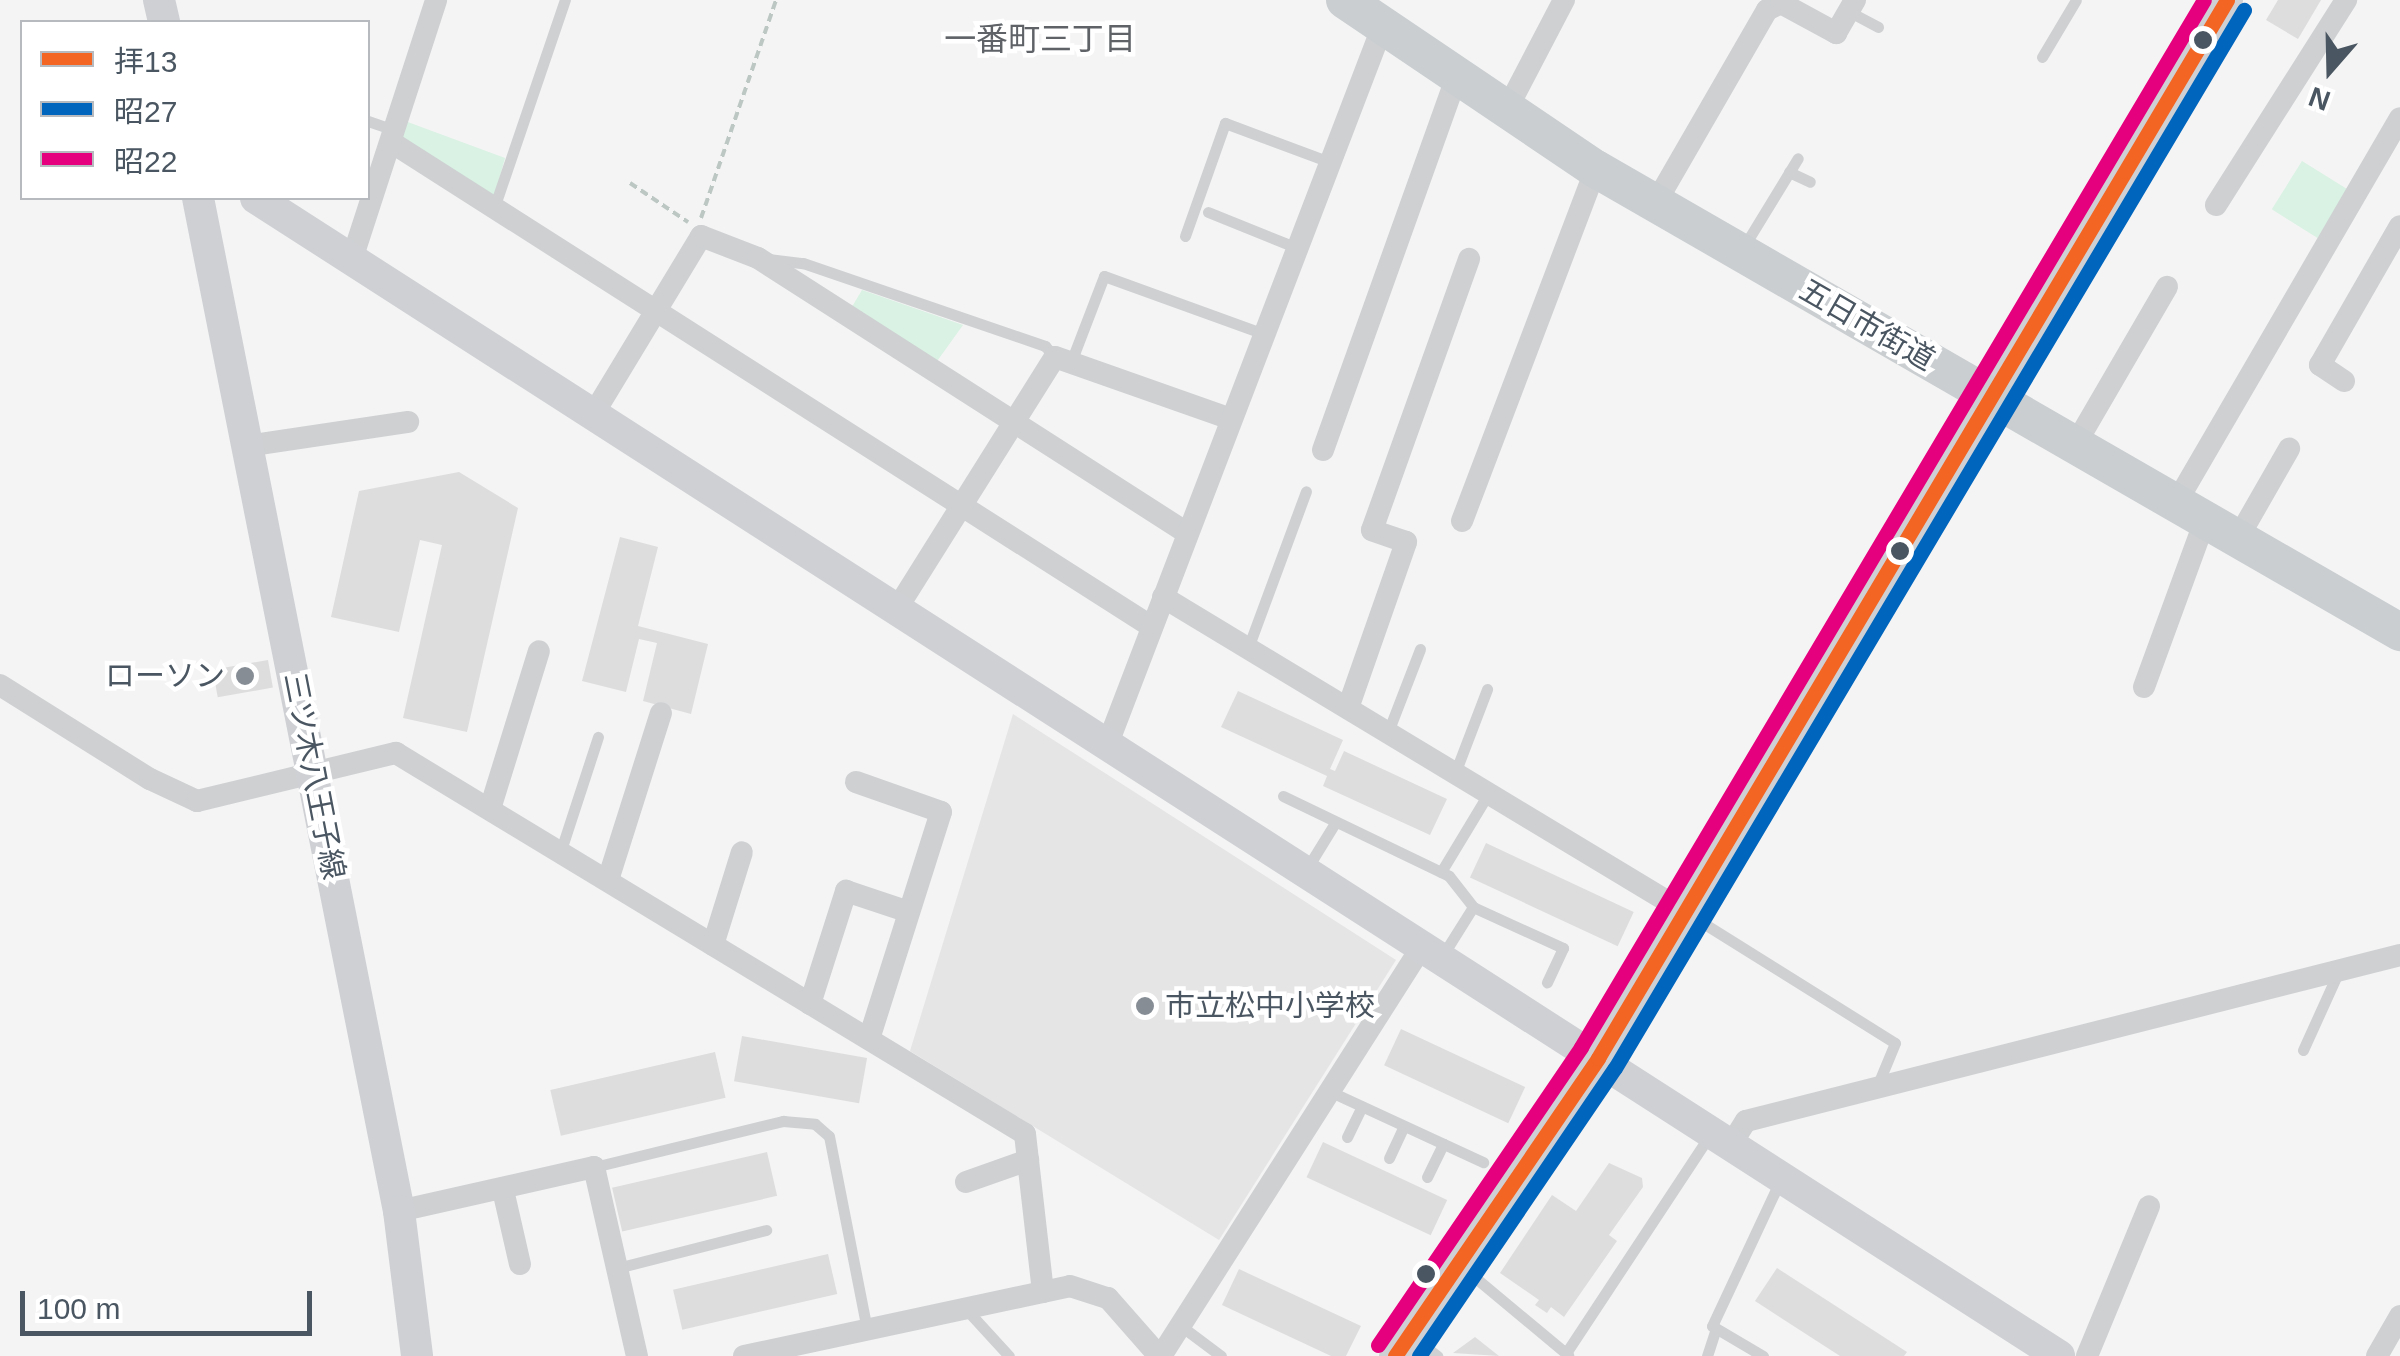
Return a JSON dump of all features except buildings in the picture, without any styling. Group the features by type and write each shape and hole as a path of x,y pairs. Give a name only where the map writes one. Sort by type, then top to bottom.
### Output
{"main road":[{"name":"五日市街道","path":"1346,0 1596,169 2400,632"}],"street":[{"path":"352,258 436,0"},
{"path":"1507,109 1564,0"},
{"path":"1402,1345 1460,1266 1598,1058 1987,395 2227,0"},
{"path":"2227,195 2321,59 2346,0"},
{"path":"1656,204 1766,10 1782,3 1836,34 1852,6"},
{"path":"1108,743 1382,25"},
{"path":"1324,450 1456,75"},
{"path":"2144,688 2190,511 2400,118"},
{"path":"392,136 494,208 1152,628"},
{"path":"1462,521 1596,169"},
{"name":"三ツ木八王子線","path":"198,200 399,1211 418,1356"},
{"path":"259,200 2060,1356"},
{"path":"2344,381 2320,365 2400,226"},
{"path":"594,412 701,236 758,258 1187,533"},
{"path":"1348,708 1406,542 1372,530 1468,260"},
{"path":"2076,445 2167,287"},
{"path":"898,607 1014,422 1063,360 1231,419"},
{"path":"248,446 408,422"},
{"path":"2238,538 2289,449"},
{"path":"1163,597 1685,912"},
{"path":"490,809 539,651"},
{"path":"0,685 150,780 197,801 300,780 313,768 396,754 561,850 1025,1134 1043,1292"},
{"path":"608,880 661,713"},
{"path":"856,782 941,812 869,1039"},
{"path":"712,945 742,852"},
{"path":"810,1004 846,892 909,912"},
{"path":"744,1356 1070,1286 1099,1291 1160,1356 1329,1091 1432,952"},
{"path":"1722,1137 1746,1121 1878,1084 2400,955"},
{"path":"966,1182 1028,1160"},
{"path":"399,1211 594,1166 637,1356"},
{"path":"503,1190 520,1264"},
{"path":"2086,1356 2149,1206"},
{"path":"2377,1356 2400,1316"}],"lane":[{"path":"494,208 564,0"},
{"path":"2042,57 2076,0"},
{"path":"1852,6 1878,27"},
{"path":"370,122 392,136"},
{"path":"1185,236 1224,122 1330,162"},
{"path":"1740,252 1798,158"},
{"path":"1790,172 1810,182"},
{"path":"1208,212 1297,248"},
{"path":"758,258 840,276 1045,346 1063,360 1104,276 1264,334"},
{"path":"1248,648 1306,491"},
{"path":"1388,732 1420,648"},
{"path":"1455,773 1487,690"},
{"path":"561,850 598,737"},
{"path":"1441,872 1488,794"},
{"path":"1283,796 1441,872 1473,907 1563,948 1548,982"},
{"path":"1306,870 1335,823"},
{"path":"1432,952 1473,907"},
{"path":"1685,912 1896,1042 1878,1084"},
{"path":"2303,1050 2340,969"},
{"path":"1329,1091 1483,1162"},
{"path":"1347,1137 1362,1106"},
{"path":"594,1166 783,1121 815,1124 829,1136 868,1329"},
{"path":"1389,1158 1404,1126"},
{"path":"1460,1266 1568,1355 1722,1137"},
{"path":"1427,1177 1443,1144"},
{"path":"1763,1356 1712,1326 1782,1177"},
{"path":"617,1268 766,1230"},
{"path":"965,1308 1009,1356"},
{"path":"1181,1326 1221,1356"},
{"path":"1707,1356 1716,1328"},
{"path":"1402,1345 1437,1356"}],"path":[{"path":"630,183 697,228 776,0"}],"shaded area":[{"name":"市立松中小学校","path":"1013,714 1396,960 1219,1240 910,1051"}],"green space":[{"path":"405,121 505,158 494,198 401,143"},
{"path":"2302,161 2348,190 2318,238 2272,209"},
{"path":"862,290 963,325 935,364 850,310"}],"transit line":[{"name":"昭22","path":"1378,1345 1581,1047 2204,0"},
{"name":"拝13","path":"1395,1356 1598,1058 2227,0"},
{"name":"昭27","path":"1419,1356 1615,1068 2244,10"}],"place":[{"name":"ローソン","path":"245,676"},
{"name":"市立松中小学校","path":"1145,1006"}],"district":[{"name":"一番町三丁目","path":"1040,39"}]}
